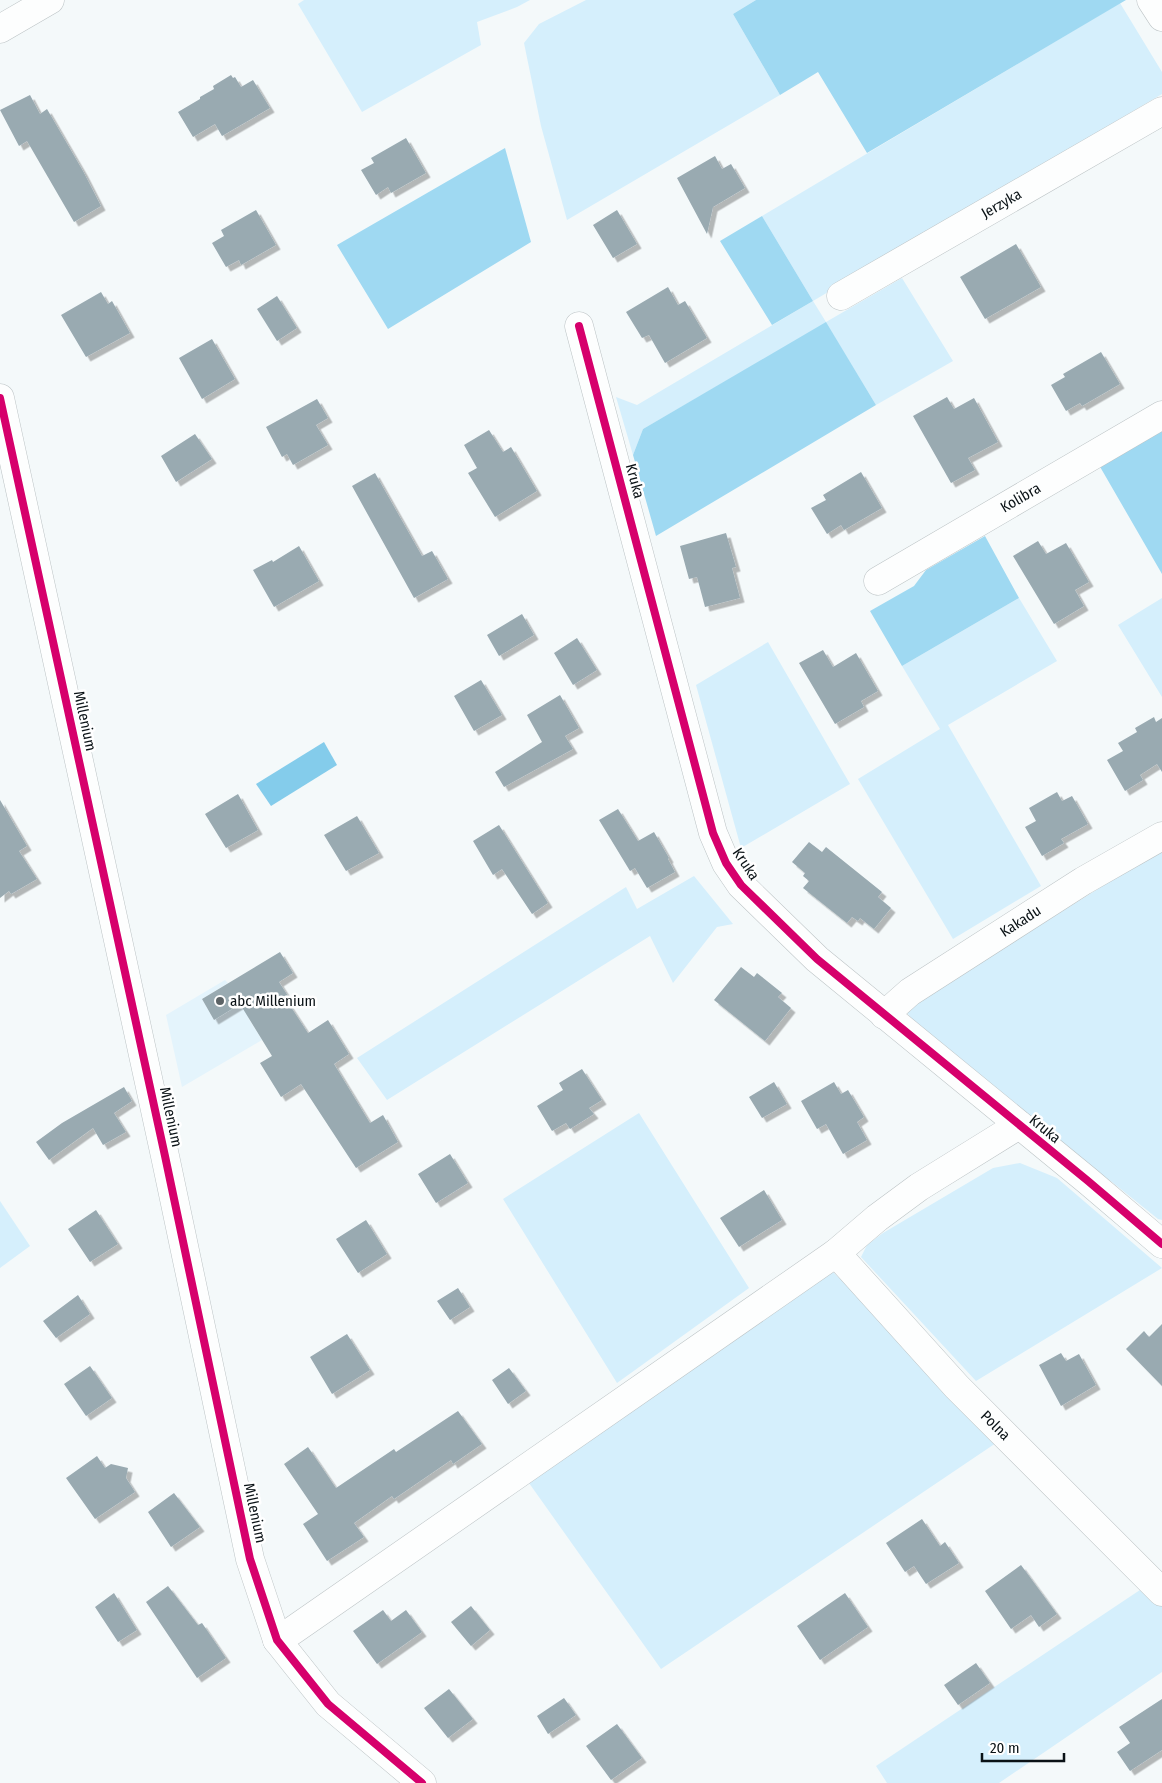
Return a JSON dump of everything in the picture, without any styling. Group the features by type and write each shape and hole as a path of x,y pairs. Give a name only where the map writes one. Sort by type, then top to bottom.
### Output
{"street":[{"path":"0,29 50,0"},
{"path":"1151,0 1162,17"},
{"name":"Jerzyka","path":"841,296 1162,111"},
{"name":"Kruka","path":"579,326 713,834 723,856 741,885 817,959 1162,1244"},
{"name":"Millenium","path":"0,398 166,1156 250,1558 277,1640 328,1704 422,1783"},
{"name":"Kolibra","path":"878,581 1162,415"},
{"name":"Kakadu","path":"884,1015 918,987 1083,880 1162,836"},
{"path":"277,1640 836,1253 877,1218 919,1187 1019,1125"},
{"name":"Polna","path":"836,1253 957,1387 1162,1592"}],"shaded area":[{"path":"304,0 530,0 477,22 481,45 362,112 298,4"},
{"path":"586,0 756,0 733,14 780,95 567,220 541,126 524,43 539,24"},
{"path":"756,0 1126,0 867,153 818,72 780,95 733,14"},
{"path":"1120,3 1162,72 1162,94 813,301 762,216"},
{"path":"505,148 531,242 388,329 337,245"},
{"path":"762,216 813,301 772,325 720,241"},
{"path":"902,278 953,361 876,405 826,323 643,429 633,455 616,397 637,405 813,301 826,322"},
{"path":"826,322 876,405 656,536 633,455 643,429"},
{"path":"1162,430 1162,574 1099,465"},
{"path":"985,536 1019,598 902,666 870,611 914,586 926,570"},
{"path":"1019,598 1057,661 948,725 1041,886 953,939 858,779 940,729 902,666"},
{"path":"1162,598 1162,697 1118,625"},
{"path":"768,642 850,784 741,848 696,685"},
{"path":"324,742 337,765 271,806 256,784"},
{"path":"1162,849 1162,1220 1158,1219 1112,1182 1034,1128 915,1026 907,1012 933,992"},
{"path":"694,876 733,924 717,927 673,983 650,936 387,1100 357,1058 626,887 637,909"},
{"path":"225,980 228,983 202,999 214,1020 243,1002 249,1019 262,1040 182,1087 166,1015"},
{"path":"639,1113 749,1288 617,1383 503,1199"},
{"path":"1020,1163 1057,1178 1162,1268 976,1381 861,1257 867,1245 883,1233 993,1168"},
{"path":"0,1201 30,1246 0,1268"},
{"path":"833,1272 906,1344 996,1443 661,1669 529,1483"},
{"path":"1143,1588 1162,1606 1162,1672 999,1783 887,1783 876,1766"}],"building":[{"path":"231,75 233,78 235,77 241,87 253,80 270,108 222,136 215,124 193,137 178,112 200,99 200,97 214,89 213,86"},
{"path":"30,95 40,114 47,109 101,206 74,222 27,141 19,146 0,110"},
{"path":"406,138 426,173 391,193 388,187 376,195 361,170 374,163 371,158"},
{"path":"715,156 722,169 731,164 745,188 713,207 707,234 677,178"},
{"path":"256,210 276,245 241,265 239,260 226,267 212,243 224,236 221,230"},
{"path":"617,210 637,244 613,258 593,225"},
{"path":"1016,244 1041,287 985,319 960,277"},
{"path":"668,287 678,305 685,301 707,338 665,363 649,335 642,338 626,312"},
{"path":"101,292 108,304 112,301 130,333 86,357 61,315"},
{"path":"277,296 297,328 277,341 257,309"},
{"path":"212,339 235,379 202,399 179,358"},
{"path":"1101,352 1120,384 1082,406 1080,403 1066,411 1051,385 1065,377 1063,374"},
{"path":"947,397 954,409 974,398 998,442 968,458 975,470 951,483 913,416"},
{"path":"317,399 328,418 316,425 328,445 293,465 287,454 282,457 266,427"},
{"path":"489,430 503,452 511,447 537,491 495,517 468,473 477,468 464,445"},
{"path":"195,434 212,459 176,482 161,456"},
{"path":"861,472 882,508 844,530 841,525 827,534 811,508 826,500 823,495"},
{"path":"375,473 422,556 432,551 448,579 414,598 352,486"},
{"path":"726,533 736,567 732,568 740,598 705,607 697,577 689,579 680,546"},
{"path":"1038,541 1046,554 1066,543 1089,582 1075,590 1084,606 1054,624 1013,556"},
{"path":"299,546 319,581 274,607 253,570 272,560 273,562"},
{"path":"522,614 534,635 499,656 487,635"},
{"path":"577,638 597,670 573,685 554,653"},
{"path":"823,650 833,667 856,653 878,691 861,701 864,707 835,724 799,663"},
{"path":"481,680 502,715 474,731 454,696"},
{"path":"560,695 579,728 565,736 573,749 504,787 495,772 542,742 527,715"},
{"path":"1154,717 1156,722 1162,718 1162,772 1157,764 1140,775 1143,780 1125,791 1107,760 1123,751 1118,743 1137,732 1135,728"},
{"path":"1057,792 1062,801 1072,796 1088,824 1061,839 1064,843 1042,856 1025,827 1036,821 1029,808"},
{"path":"238,794 258,830 226,848 205,814"},
{"path":"0,800 27,846 19,851 37,879 11,894 9,891 0,898"},
{"path":"618,809 638,841 654,832 675,872 647,888 635,868 630,871 599,820"},
{"path":"357,816 379,853 346,871 324,835"},
{"path":"499,825 548,903 532,914 502,869 493,875 473,841"},
{"path":"809,842 822,852 826,847 882,892 878,897 891,908 874,929 860,918 858,921 852,917 847,923 803,888 809,881 803,876 805,873 792,862"},
{"path":"280,952 293,973 279,982 288,996 285,998 308,1033 328,1020 349,1054 334,1064 370,1123 383,1115 398,1142 356,1168 301,1084 281,1097 260,1063 272,1056 240,1004 214,1020 202,999"},
{"path":"741,967 754,977 757,973 782,993 778,997 791,1008 765,1041 714,1000"},
{"path":"582,1069 602,1100 589,1108 594,1114 570,1129 566,1123 552,1131 537,1106 563,1090 559,1083"},
{"path":"774,1082 787,1104 762,1118 749,1097"},
{"path":"834,1082 841,1094 848,1090 864,1117 857,1122 867,1140 843,1154 826,1124 817,1129 801,1101"},
{"path":"124,1087 132,1101 114,1113 126,1132 103,1145 93,1128 49,1160 36,1142 62,1123"},
{"path":"450,1154 468,1183 436,1203 418,1174"},
{"path":"764,1190 782,1220 739,1247 720,1218"},
{"path":"96,1210 118,1244 90,1262 68,1229"},
{"path":"366,1220 387,1254 358,1273 336,1239"},
{"path":"458,1288 470,1307 450,1320 437,1301"},
{"path":"78,1295 90,1314 56,1338 43,1321"},
{"path":"1162,1324 1162,1386 1126,1349 1144,1331 1149,1337"},
{"path":"347,1334 370,1370 332,1394 310,1357"},
{"path":"1061,1353 1066,1361 1079,1354 1096,1385 1061,1406 1039,1365"},
{"path":"90,1366 112,1398 86,1416 64,1384"},
{"path":"509,1368 526,1391 508,1404 492,1380"},
{"path":"458,1411 482,1444 453,1464 451,1460 394,1499 392,1496 354,1523 364,1537 327,1561 303,1524 318,1514 284,1464 308,1447 336,1488 394,1449 396,1452"},
{"path":"97,1456 105,1468 111,1464 128,1468 126,1478 135,1492 95,1519 66,1478"},
{"path":"174,1493 200,1527 171,1547 148,1512"},
{"path":"922,1519 940,1546 945,1542 959,1563 926,1584 914,1566 905,1572 886,1543"},
{"path":"1021,1565 1057,1614 1039,1627 1031,1615 1011,1629 985,1591"},
{"path":"168,1586 198,1625 202,1623 226,1658 197,1678 146,1602"},
{"path":"114,1593 137,1630 118,1642 95,1607"},
{"path":"845,1593 868,1627 820,1660 797,1626"},
{"path":"471,1606 490,1630 471,1646 451,1622"},
{"path":"383,1610 391,1621 406,1610 422,1632 377,1664 353,1631"},
{"path":"976,1663 990,1683 958,1705 944,1685"},
{"path":"449,1689 473,1719 448,1738 424,1708"},
{"path":"564,1698 576,1715 548,1734 537,1716"},
{"path":"1162,1699 1162,1750 1130,1771 1117,1752 1130,1743 1119,1727"},
{"path":"617,1724 642,1758 611,1780 586,1746"}],"cycle path":[{"path":"579,326 713,833 726,863 741,885 817,959 1162,1244"},
{"path":"0,398 165,1156 250,1559 277,1640 328,1704 422,1783"}],"place":[{"name":"abc Millenium","path":"220,1001"}]}
